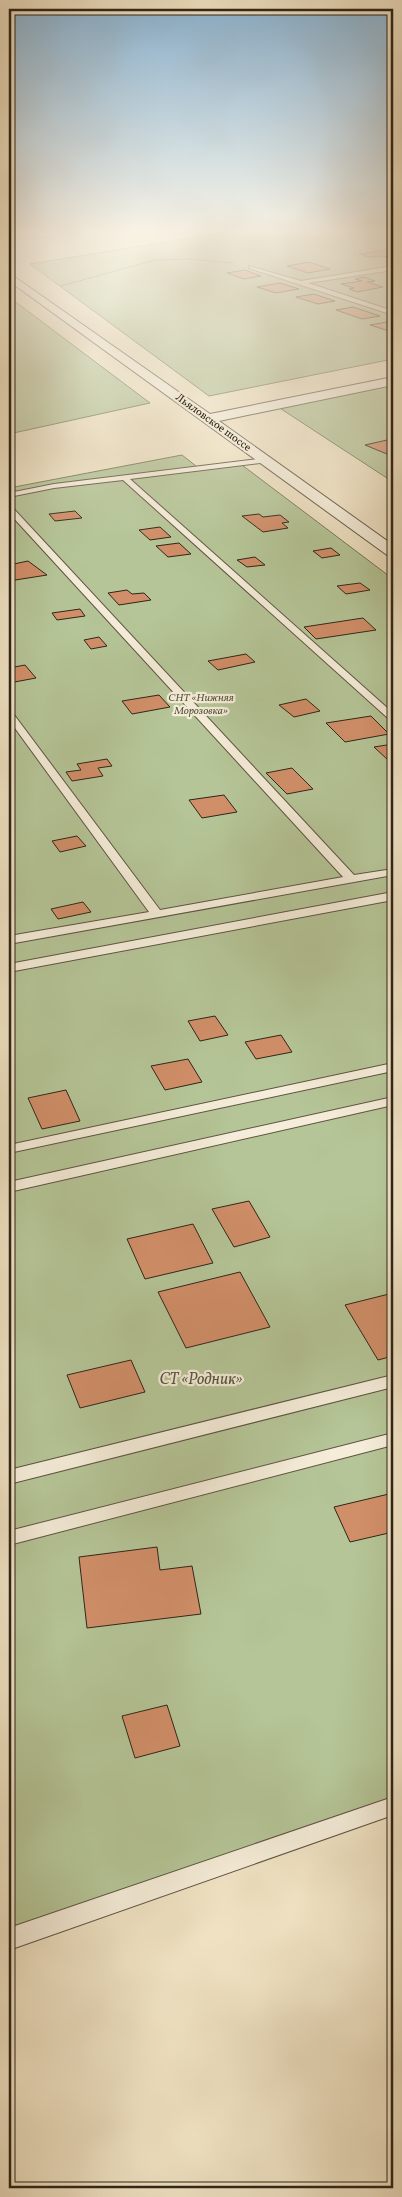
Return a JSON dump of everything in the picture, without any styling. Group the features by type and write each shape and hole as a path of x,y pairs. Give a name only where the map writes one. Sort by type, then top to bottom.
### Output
{"street":[{"name":"Льяловское шоссе","path":"92,336 393,552"},
{"path":"208,419 393,381"}],"lane":[{"path":"9,495 54,486 266,460"},
{"path":"125,478 393,718"},
{"path":"9,509 351,879"},
{"path":"9,714 157,914"},
{"path":"9,940 393,872"},
{"path":"9,968 393,896"},
{"path":"9,1149 393,1066"},
{"path":"9,1187 393,1101"},
{"path":"9,1478 393,1381"},
{"path":"9,1538 393,1438"},
{"path":"9,1939 393,1806"}],"green space":[{"path":"9,336 60,336 150,403 9,434"},
{"path":"127,336 393,336 393,359 209,396"},
{"path":"393,381 393,482 275,405"},
{"name":"СТ «Родник»","path":"182,455 201,470 242,465 393,579 393,1806 9,1939 9,488"}],"building":[{"path":"387,440 393,443 393,453 387,454 365,445"},
{"path":"75,511 82,518 55,521 49,514"},
{"path":"259,514 263,517 280,515 289,522 282,523 288,528 263,532 242,516"},
{"path":"160,527 171,537 150,540 139,530"},
{"path":"179,543 191,554 168,557 156,546"},
{"path":"331,548 340,555 322,558 313,551"},
{"path":"255,557 265,565 247,567 237,560"},
{"path":"28,561 47,575 9,581 9,565"},
{"path":"360,583 370,590 346,594 337,586"},
{"path":"127,590 132,594 144,593 151,600 119,605 108,593"},
{"path":"80,609 85,616 57,620 52,613"},
{"path":"363,618 376,630 316,639 304,627"},
{"path":"99,637 107,646 91,649 84,640"},
{"path":"246,654 255,662 218,670 208,661"},
{"path":"25,665 36,678 9,683 9,668"},
{"path":"159,695 170,707 132,714 122,701"},
{"path":"306,699 320,711 294,717 279,705"},
{"path":"371,716 389,734 345,742 326,723"},
{"path":"393,744 393,759 388,760 374,747"},
{"path":"107,759 112,766 98,768 103,776 72,781 66,772 81,770 77,764"},
{"path":"292,768 313,789 287,794 266,773"},
{"path":"224,795 237,812 202,818 189,800"},
{"path":"77,836 86,846 60,852 52,841"},
{"path":"83,902 91,912 58,919 51,909"},
{"path":"215,1016 228,1035 200,1041 188,1021"},
{"path":"281,1035 292,1052 256,1059 245,1042"},
{"path":"188,1059 202,1082 165,1090 151,1066"},
{"path":"66,1090 80,1121 42,1129 28,1098"},
{"path":"249,1201 270,1237 234,1247 212,1209"},
{"path":"193,1224 213,1263 145,1279 127,1239"},
{"path":"240,1272 270,1327 186,1348 158,1292"},
{"path":"393,1293 393,1356 378,1360 345,1305"},
{"path":"131,1360 145,1392 80,1408 67,1375"},
{"path":"393,1493 393,1532 350,1542 334,1507"},
{"path":"157,1547 160,1570 192,1566 201,1614 87,1628 79,1557"},
{"path":"167,1705 180,1746 135,1758 122,1716"}],"park label":[{"name":"СНТ «Нижняя Морозовка»","path":"201,704"}]}
